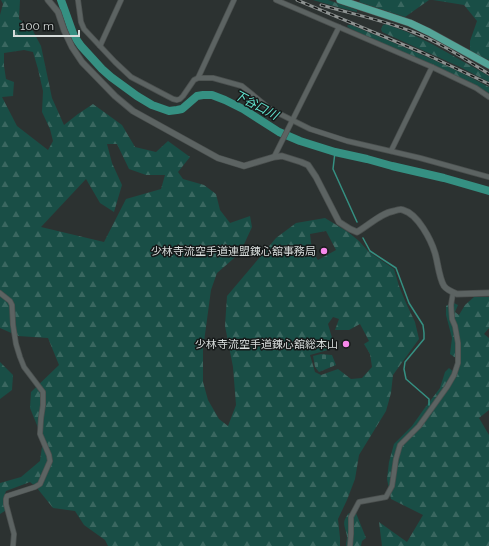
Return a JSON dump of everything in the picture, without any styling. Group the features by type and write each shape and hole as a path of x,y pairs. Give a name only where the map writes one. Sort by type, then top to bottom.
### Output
{"main road":[{"path":"340,0 410,23 489,65"}],"street":[{"path":"48,0 58,12 72,47 82,62 115,96 133,111 218,158 233,163 244,166 282,156 308,165 316,177 339,222 350,230 357,232 367,227 385,214 403,210 418,221 423,228 435,253 442,282 448,290 453,293 462,294 489,293"},
{"path":"78,0 81,22 84,29 115,62 131,77 173,99 180,99 194,80 198,78 213,78 242,86 290,123 347,141 420,158 489,177"},
{"path":"100,46 122,0"},
{"path":"198,78 234,0"},
{"path":"276,0 476,88 489,97"},
{"path":"274,157 339,27"},
{"path":"391,151 432,68"},
{"path":"0,293 10,301 12,305 16,344 24,367 43,392 40,434 50,461 40,484 7,496 6,504 14,534 13,546"},
{"path":"350,546 352,534 351,517 359,502 386,497 392,486 396,459 400,446 419,426 454,375 458,363 458,343 452,318 451,305 453,293"}],"green space":[{"path":"1,0 20,0 19,19 33,31 41,46 52,98 64,125 93,104 122,125 135,147 156,152 168,141 190,157 178,172 183,179 204,185 216,194 220,210 230,223 250,216 252,227 240,253 217,273 211,290 203,349 203,382 208,400 219,419 228,426 236,405 233,367 225,326 227,296 276,238 296,223 325,218 348,232 369,252 394,269 399,286 415,322 419,339 393,375 391,393 386,411 359,455 355,479 338,519 340,546 108,546 105,540 84,525 75,511 53,508 37,488 30,482 6,491 4,497 8,509 0,514 0,483 21,477 40,461 43,440 30,408 31,392 59,365 48,338 18,336 0,328 0,15 3,4","holes":["24,50 33,52 43,91 42,112 50,129 53,141 48,150 17,126 2,97 13,96 14,82 6,79 4,53","107,144 117,144 129,169 146,175 165,175 161,189 126,199 104,242 41,227 86,179 100,203 114,212 122,185 112,163","326,231 336,250 318,260 312,251 310,234","333,317 339,319 335,330 349,330 360,324 369,341 364,344 370,354 372,367 362,378 351,379 338,369 321,375 315,372 310,355 335,348 328,324"]},
{"path":"313,0 328,0 357,10 357,12 341,8"},
{"path":"360,0 429,0 405,17 359,2"},
{"path":"433,0 489,0 489,60 470,53 470,41 477,21 464,5"},
{"path":"386,24 432,44 489,76 489,82 460,67 382,32 381,29 383,25"},
{"path":"348,25 386,39 455,70 489,87 489,93 469,82 349,28 347,26"},
{"path":"474,297 489,297 489,328 484,334 489,338 489,410 479,418 489,435 489,546 382,546 379,522 407,542 423,515 391,499 387,479 389,462 394,444 412,426 440,388 445,372 449,368 456,374 459,369 460,361 450,354 452,338 446,315 446,306 452,302 458,305 455,312 459,315 465,305"},
{"path":"321,354 332,355 336,365 319,372 315,367 313,356"},
{"path":"0,362 13,375 12,390 0,399"},
{"path":"349,513 356,513 366,538 362,541 361,546 346,546 347,536 344,522"}],"waterway":[{"name":"下谷口川","path":"61,0 74,36 81,46 111,77 152,105 169,111 177,110 182,109 197,96 212,95 243,109 279,132 300,141 335,152 444,178 489,191"},
{"path":"335,152 333,169 357,222"},
{"path":"363,238 370,251 396,268 409,303 423,325 424,339 405,362 404,369 406,379 429,399 429,405"}],"railway":[{"path":"297,0 423,53 489,84"},
{"path":"321,5 379,21 423,36 489,74"}],"place":[{"name":"少林寺流空手道連盟錬心舘事務局","path":"324,251"},
{"name":"少林寺流空手道錬心舘総本山","path":"346,344"}]}
